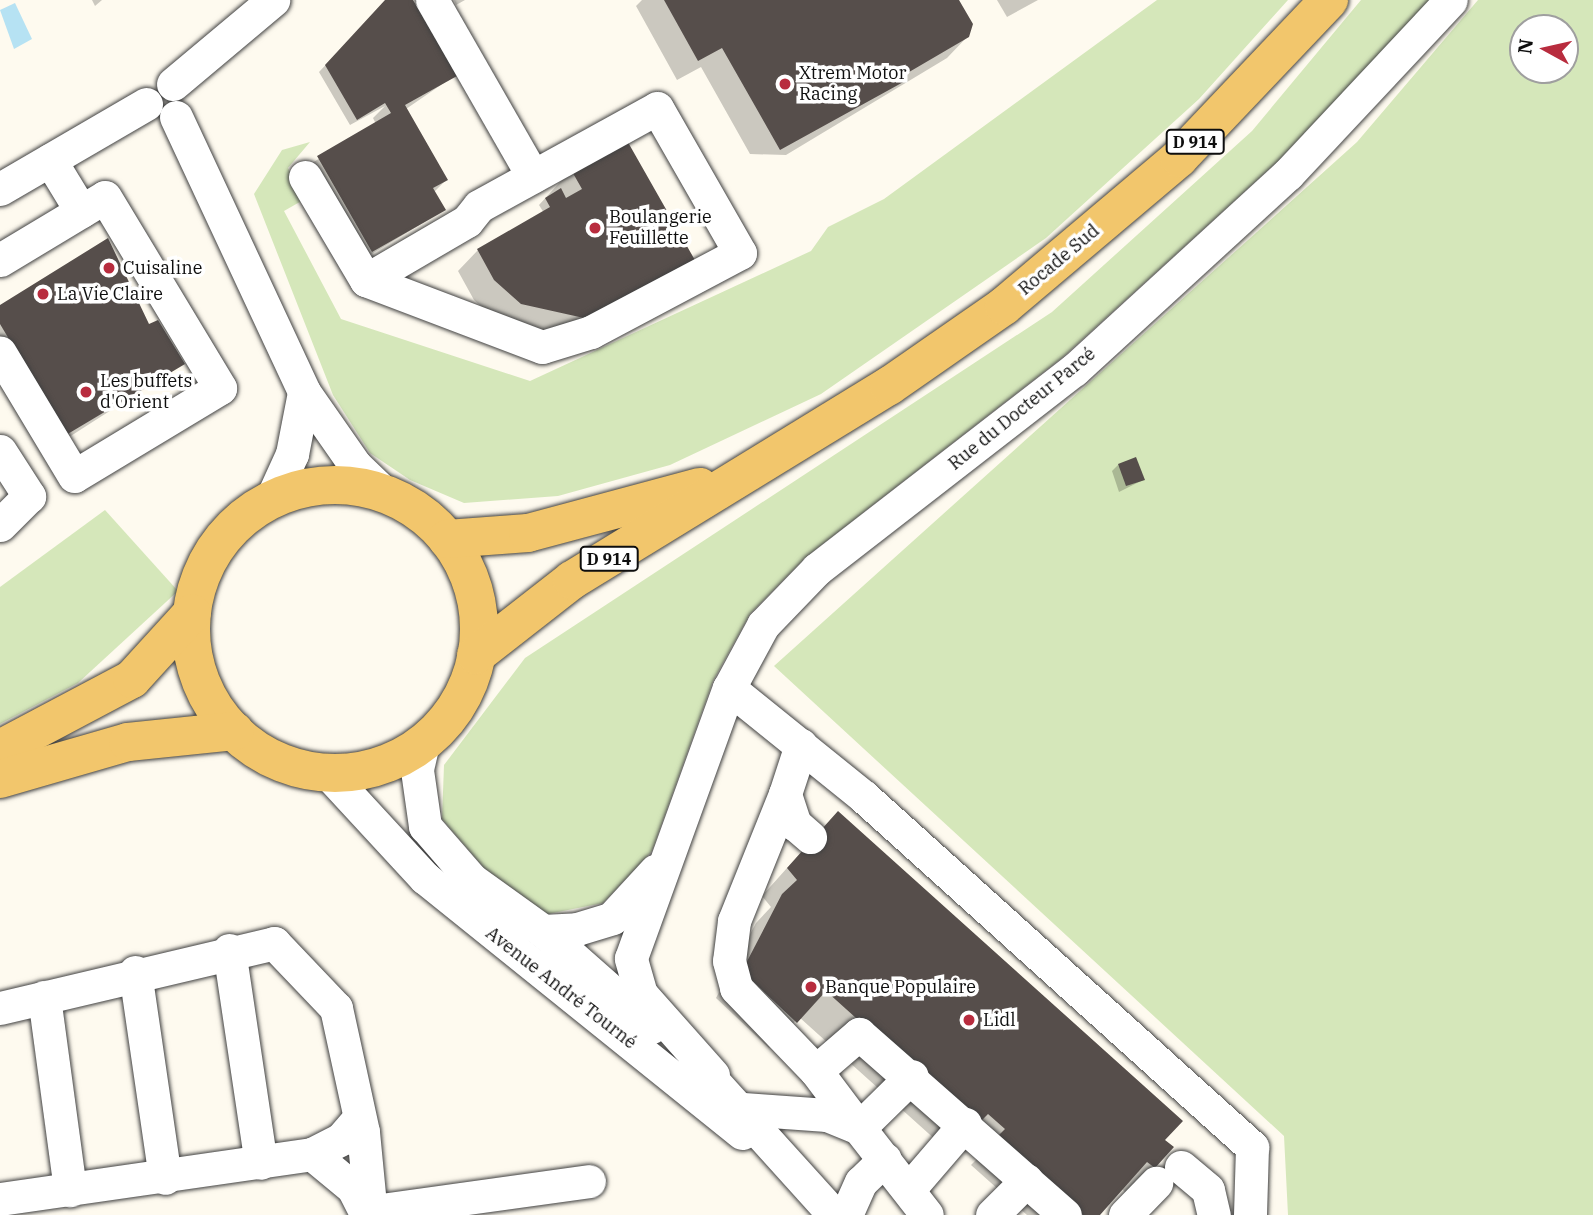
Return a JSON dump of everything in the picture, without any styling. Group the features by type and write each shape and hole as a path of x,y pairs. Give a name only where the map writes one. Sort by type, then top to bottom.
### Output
{"main road":[{"name":"Rocade Sud","path":"749,471 889,386 1049,271 1179,158 1329,0"},
{"name":"D 914","path":"447,538 528,533 749,471"},
{"name":"D 914","path":"476,655 572,580 749,471"},
{"path":"0,749 132,679 192,613 216,548 271,500 325,485 385,494 413,507 447,538 473,587 476,655 455,707 423,743 375,767 328,772 280,762 234,731 198,673 192,613"},
{"path":"0,779 128,742 234,731"}],"street":[{"path":"0,189 146,104 154,86 173,84 273,0"},
{"path":"432,0 533,176"},
{"name":"Rue du Docteur Parcé","path":"631,958 663,861 729,688 763,625 817,569 1074,370 1288,174 1451,0"},
{"path":"173,84 184,99 176,117 304,392 355,465 385,494"},
{"path":"146,104 157,119 176,117"},
{"path":"305,177 366,281 542,347 591,332 740,253 657,108 533,176 366,281"},
{"path":"50,160 81,211"},
{"path":"0,260 105,197 220,388 74,476 0,353"},
{"path":"271,500 292,454 304,392"},
{"path":"0,451 29,496 0,525"},
{"path":"729,688 802,745 1252,1147 1250,1215"},
{"name":"Avenue André Tourné","path":"423,743 417,770 425,826 472,880 543,931 586,975 713,1075 834,1215"},
{"path":"802,745 734,921 729,961 736,988 816,1071 918,1202 965,1124"},
{"name":"Avenue André Tourné","path":"328,772 425,878 808,1188"},
{"path":"785,794 795,824 810,837"},
{"name":"Rue du Docteur Parcé","path":"543,931 612,918 663,861"},
{"path":"425,878 550,966 586,975 631,958 640,994 713,1075"},
{"path":"0,1008 135,972 229,950 274,943 336,1008 359,1118 371,1214"},
{"path":"229,950 261,1163"},
{"path":"135,972 165,1178"},
{"path":"44,997 69,1190"},
{"path":"816,1071 859,1034 912,1076 1065,1215"},
{"path":"859,1128 912,1076"},
{"path":"743,1109 827,1115 859,1128"},
{"path":"0,1199 165,1178 312,1154 341,1139 359,1118"},
{"path":"312,1154 353,1188 371,1214"},
{"path":"846,1215 861,1182 885,1159"},
{"path":"1125,1215 1169,1175 1208,1190 1214,1215"},
{"path":"992,1215 1027,1180"},
{"path":"371,1214 589,1181"}],"green space":[{"path":"1157,0 1288,0 1199,99 1046,238 821,394 670,465 558,496 464,503 410,480 370,453 333,395 254,194 282,150 310,142 288,168 305,199 284,211 341,319 530,381 811,251 828,227 884,199"},
{"path":"1361,0 1430,0 1277,162 1063,357 806,557 750,614 713,681 652,851 603,903 548,914 484,868 442,819 444,765 525,658 1052,312 1252,131"},
{"path":"1478,0 1593,0 1593,1215 1288,1215 1284,1136 774,666 1357,142"},
{"path":"105,510 178,591 78,683 0,724 0,587"}],"water":[{"path":"15,3 32,39 14,49 0,10"}],"building":[{"path":"385,0 413,0 457,76 405,105 448,180 433,188 446,210 372,252 317,156 391,113 385,103 357,120 325,65"},
{"path":"664,0 959,0 973,24 969,37 904,75 907,80 780,150 722,48 698,61"},
{"name":"Boulangerie Feuillette","path":"625,137 696,262 584,318 521,304 494,280 477,249 550,207 545,198 561,188 566,198 582,189 570,168"},
{"path":"108,238 149,324 158,320 185,364 66,435 0,324 0,305"},
{"path":"1136,457 1145,480 1126,486 1118,464"},
{"path":"838,811 1183,1121 1165,1140 1174,1147 1155,1168 1147,1162 1100,1215 1083,1215 997,1137 1005,1129 988,1114 976,1126 826,991 797,1023 742,971 782,894 797,880 787,868"}],"place":[{"name":"Xtrem Motor Racing","path":"785,84"},
{"name":"Boulangerie Feuillette","path":"595,228"},
{"name":"Cuisaline","path":"109,268"},
{"name":"La Vie Claire","path":"43,294"},
{"name":"Les buffets d'Orient","path":"86,392"},
{"name":"Banque Populaire","path":"811,987"},
{"name":"Lidl","path":"969,1020"}]}
